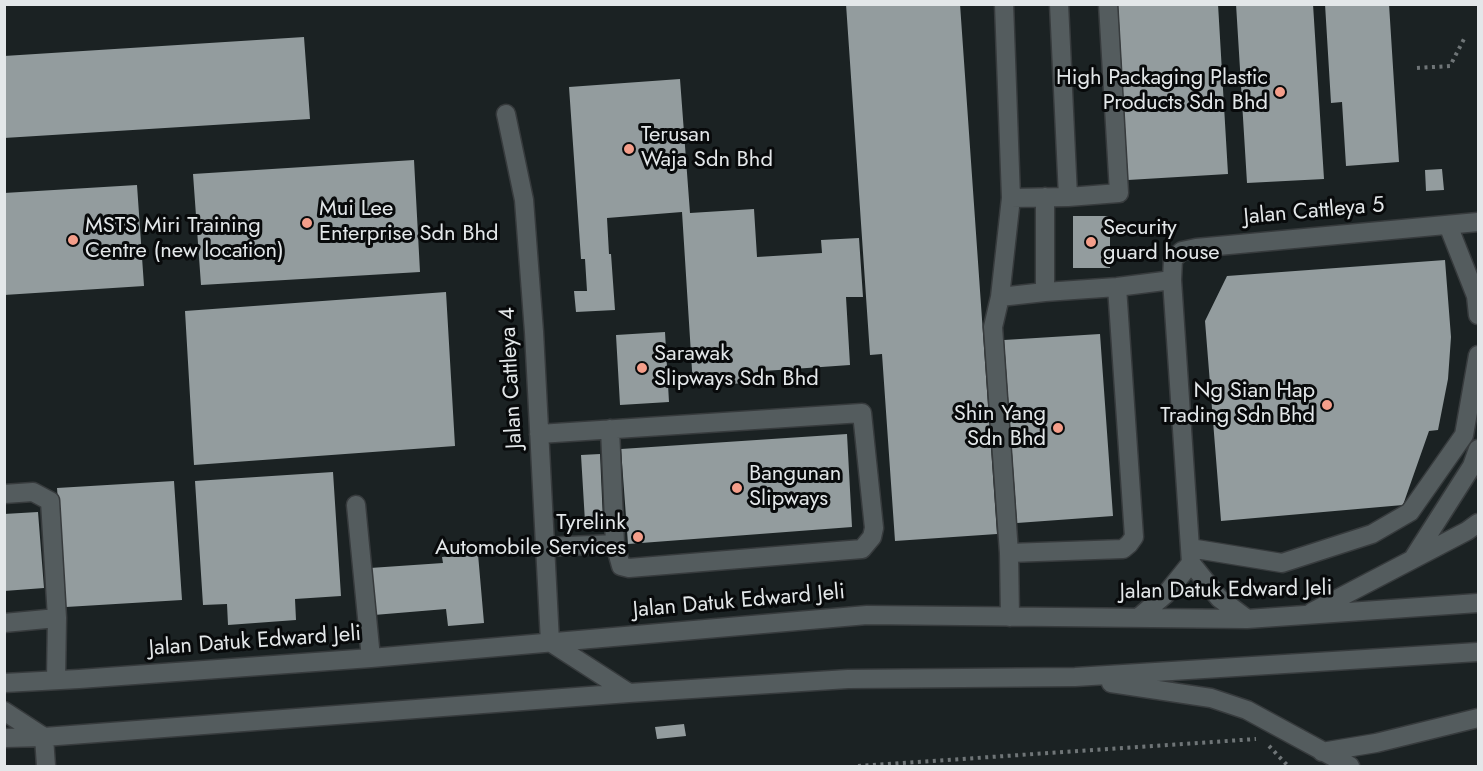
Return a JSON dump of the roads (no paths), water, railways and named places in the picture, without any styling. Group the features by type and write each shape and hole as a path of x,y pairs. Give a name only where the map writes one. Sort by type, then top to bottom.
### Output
{"street":[{"path":"1004,4 1011,198 1000,297 993,327 1009,553 1010,617"},
{"path":"1059,4 1068,197"},
{"path":"1011,198 1119,193 1108,4"},
{"name":"Jalan Cattleya 4","path":"506,114 524,200 534,332 550,642"},
{"path":"1045,197 1045,291"},
{"name":"Jalan Cattleya 5","path":"1190,555 1172,280 1173,259 1182,251 1196,248 1479,222"},
{"path":"1448,225 1476,296 1479,315"},
{"path":"1000,297 1045,291 1117,288 1172,280"},
{"path":"1009,553 1123,549 1134,537 1117,288"},
{"path":"1190,555 1282,562 1372,534 1410,512 1464,435 1479,355"},
{"path":"539,434 610,429 862,413 874,528 872,537 862,549 629,568 621,566 615,544 610,429"},
{"path":"1413,559 1472,466 1479,449"},
{"path":"4,494 33,492 50,501 57,618 56,680"},
{"path":"356,505 371,658"},
{"path":"1305,615 1479,524"},
{"path":"544,548 615,544"},
{"path":"1138,618 1166,594 1190,555"},
{"path":"1190,555 1219,598 1247,619"},
{"name":"Jalan Datuk Edward Jeli","path":"4,682 371,658 867,615 1247,619 1479,603"},
{"path":"4,623 57,618"},
{"path":"550,642 629,693"},
{"path":"4,738 848,679 1075,677 1479,652"},
{"path":"1075,677 1211,698 1247,710 1350,766"},
{"path":"4,711 44,737"},
{"path":"1322,752 1376,743 1479,718"},
{"path":"44,737 46,766"}],"place":[{"name":"High Packaging Plastic Products Sdn Bhd","path":"1280,92"},
{"name":"Terusan Waja Sdn Bhd","path":"629,149"},
{"name":"Mui Lee Enterprise Sdn Bhd","path":"307,223"},
{"name":"MSTS Miri Training Centre (new location)","path":"73,240"},
{"name":"Security guard house","path":"1091,242"},
{"name":"Sarawak Slipways Sdn Bhd","path":"642,368"},
{"name":"Ng Sian Hap Trading Sdn Bhd","path":"1327,405"},
{"name":"Shin Yang Sdn Bhd","path":"1058,428"},
{"name":"Bangunan Slipways","path":"737,488"},
{"name":"Tyrelink Automobile Services","path":"638,537"}]}
